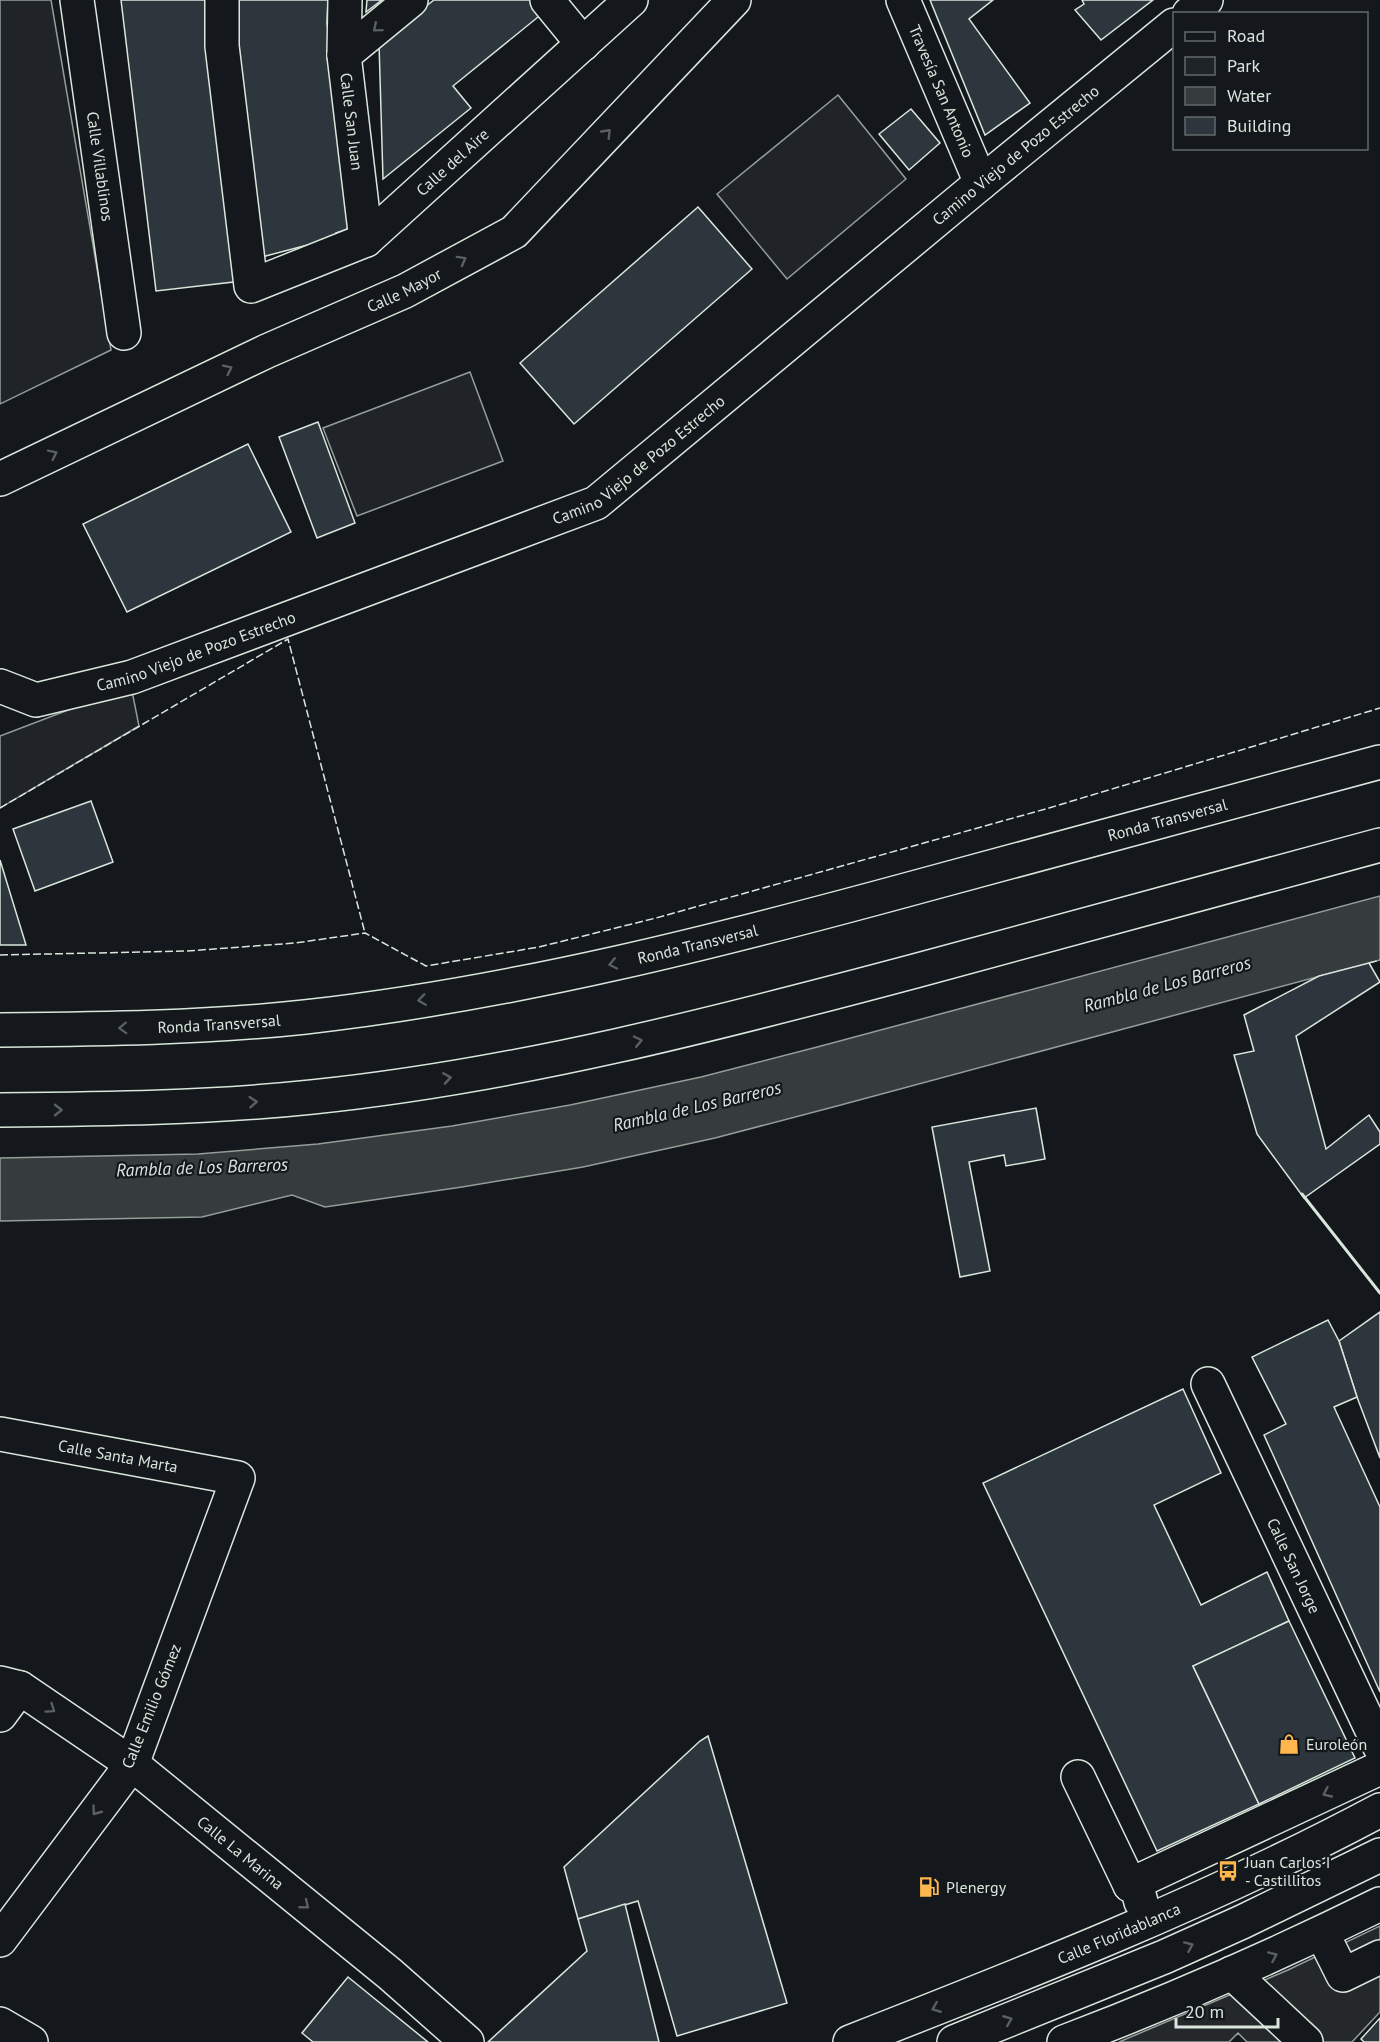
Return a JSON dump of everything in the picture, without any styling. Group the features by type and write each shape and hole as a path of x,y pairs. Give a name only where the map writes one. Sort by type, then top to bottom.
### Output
{"main road":[{"name":"Calle Villablinos","path":"76,0 124,333"},
{"name":"Calle del Aire","path":"222,0 222,46 251,286 366,240 631,0"},
{"name":"Calle San Juan","path":"345,0 344,55 366,240"},
{"path":"344,55 411,0"},
{"path":"547,0 583,44"},
{"name":"Calle Mayor","path":"0,479 267,351 405,291 514,232 734,0"},
{"name":"Travesía San Antonio","path":"903,0 981,183"},
{"path":"1191,12 1206,0"},
{"name":"Camino Viejo de Pozo Estrecho","path":"0,686 36,700 132,677 596,503 1173,26"},
{"path":"670,952 1380,739"},
{"name":"Ronda Transversal","path":"0,1030 191,1026 303,1017 432,999 546,979 670,952 800,919 1380,762"},
{"path":"0,1110 196,1106 313,1097 561,1058 690,1030 798,1002 1380,845"},
{"path":"1280,872 1380,853"},
{"name":"Calle San Jorge","path":"1208,1384 1380,1747"},
{"name":"Calle Santa Marta","path":"0,1434 238,1478"},
{"name":"Calle Emilio Gómez","path":"0,1940 132,1764 238,1478"},
{"path":"0,1715 10,1685"},
{"name":"Calle La Marina","path":"10,1685 132,1764 390,1974 467,2042"},
{"path":"1130,1885 1380,1768"},
{"path":"1078,1777 1130,1885 1137,1887 1147,1921"},
{"name":"Calle Floridablanca","path":"850,2042 1147,1921 1283,1860 1380,1810"},
{"path":"954,2042 1164,1957 1380,1855"},
{"path":"1064,2042 1116,2034 1232,1973 1380,1904"},
{"path":"1322,1933 1343,1975 1380,1957"},
{"path":"1232,1973 1306,2042"},
{"path":"0,2024 31,2042"}],"green space":[{"path":"0,0 51,0 111,350 0,404"},
{"path":"838,95 906,179 787,279 717,194"},
{"path":"470,372 503,461 357,516 323,428"},
{"path":"131,686 139,726 0,808 0,736"}],"shaded area":[{"path":"1380,1926 1380,2012 1352,2042 1247,2042 1238,2033 1229,2042 1119,2042 1288,1970"}],"water":[{"name":"Rambla de Los Barreros","path":"1380,896 1380,960 715,1138 583,1167 325,1207 292,1195 202,1217 0,1221 0,1158 198,1154 318,1144 452,1126 570,1105 701,1077"}],"building":[{"path":"121,0 206,0 242,281 156,291"},
{"path":"232,0 328,0 327,23 354,227 336,233 338,237 258,258"},
{"path":"367,0 382,0 366,12"},
{"path":"434,0 533,0 543,13 453,86 471,108 383,179 379,43"},
{"path":"930,0 993,0 969,19 1030,103 985,135"},
{"path":"1082,0 1153,0 1101,40 1075,10 1084,4"},
{"path":"911,109 940,143 909,170 879,134"},
{"path":"698,207 752,269 574,424 520,363"},
{"path":"318,422 355,523 317,538 279,437"},
{"path":"248,444 291,532 127,612 83,524"},
{"path":"91,801 113,862 35,891 13,829"},
{"path":"0,860 26,945 0,945"},
{"path":"1369,963 1380,982 1296,1036 1326,1149 1369,1115 1380,1132 1380,1144 1304,1198 1257,1134 1234,1055 1254,1051 1244,1015 1319,976"},
{"path":"1036,1108 1045,1159 1006,1166 1004,1155 969,1162 990,1271 960,1277 932,1127"},
{"path":"1380,1312 1380,1458 1339,1341"},
{"path":"1328,1320 1339,1341 1357,1397 1334,1407 1380,1507 1380,1692 1264,1435 1286,1424 1252,1357"},
{"path":"1183,1389 1221,1473 1154,1505 1201,1605 1267,1572 1289,1621 1193,1666 1259,1804 1157,1851 983,1483"},
{"path":"1289,1621 1355,1758 1259,1804 1193,1666"},
{"path":"708,1736 787,2003 677,2036 638,1901 578,1919 564,1867"},
{"path":"625,1904 659,2042 488,2042 587,1951 578,1919"},
{"path":"348,1977 428,2042 313,2042 302,2033"},
{"path":"1380,2018 1380,2042 1364,2042 1361,2039"}],"fence":[{"path":"0,808 288,639 365,933"},
{"path":"0,955 187,951 295,943 365,933 426,966 539,947 656,918 1049,808 1380,708"},
{"path":"1369,963 1380,960"}],"wall":[{"path":"1302,1194 1380,1293"}],"place":[{"name":"Euroleón","path":"1289,1744"},
{"name":"Juan Carlos I - Castillitos","path":"1228,1871"},
{"name":"Plenergy","path":"929,1887"}]}
